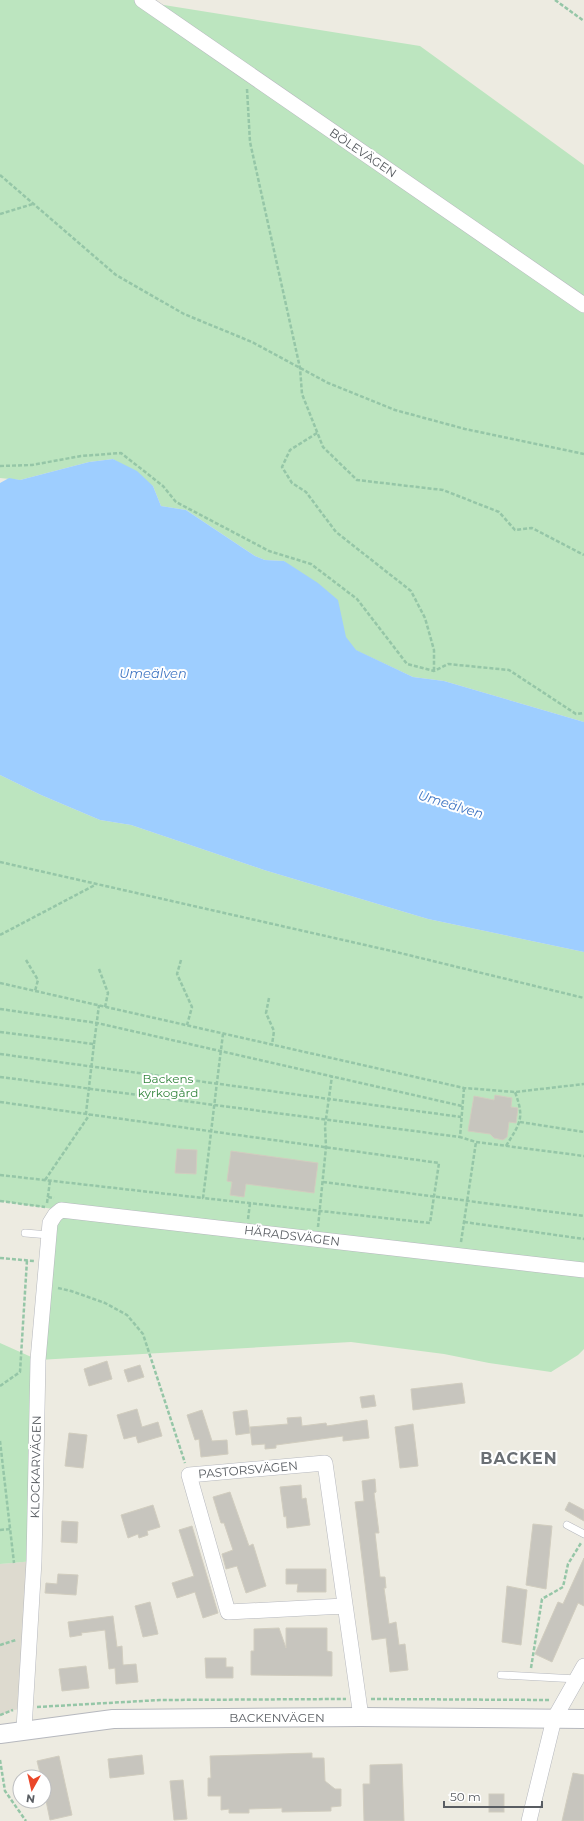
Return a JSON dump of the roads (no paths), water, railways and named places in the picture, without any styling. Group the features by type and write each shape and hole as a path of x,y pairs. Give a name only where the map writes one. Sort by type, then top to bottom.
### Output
{"street":[{"name":"BÖLEVÄGEN","path":"142,0 584,304"},
{"name":"KLOCKARVÄGEN","path":"24,1729 34,1561 38,1360 50,1224 55,1215 54,1209"},
{"name":"HÄRADSVÄGEN","path":"54,1209 584,1270"},
{"name":"PASTORSVÄGEN","path":"344,1606 228,1612 189,1475 325,1463 344,1606 361,1717"},
{"path":"529,1821 554,1719 580,1672"},
{"name":"BACKENVÄGEN","path":"0,1734 24,1729 112,1719 361,1717 584,1719"}],"lane":[{"path":"26,1233 49,1235"},
{"path":"567,1525 584,1535"},
{"path":"501,1676 529,1677 580,1672"}],"water":[{"name":"Umeälven","path":"113,459 137,471 153,486 161,506 186,510 255,556 265,560 284,561 318,583 338,600 346,637 356,650 413,677 444,681 584,722 584,952 428,919 264,870 131,825 100,820 41,795 0,775 0,483 9,478 20,480 89,462"}],"district":[{"name":"BACKEN","path":"519,1458"}],"park label":[{"name":"Backens kyrkogård","path":"168,1086"}]}
